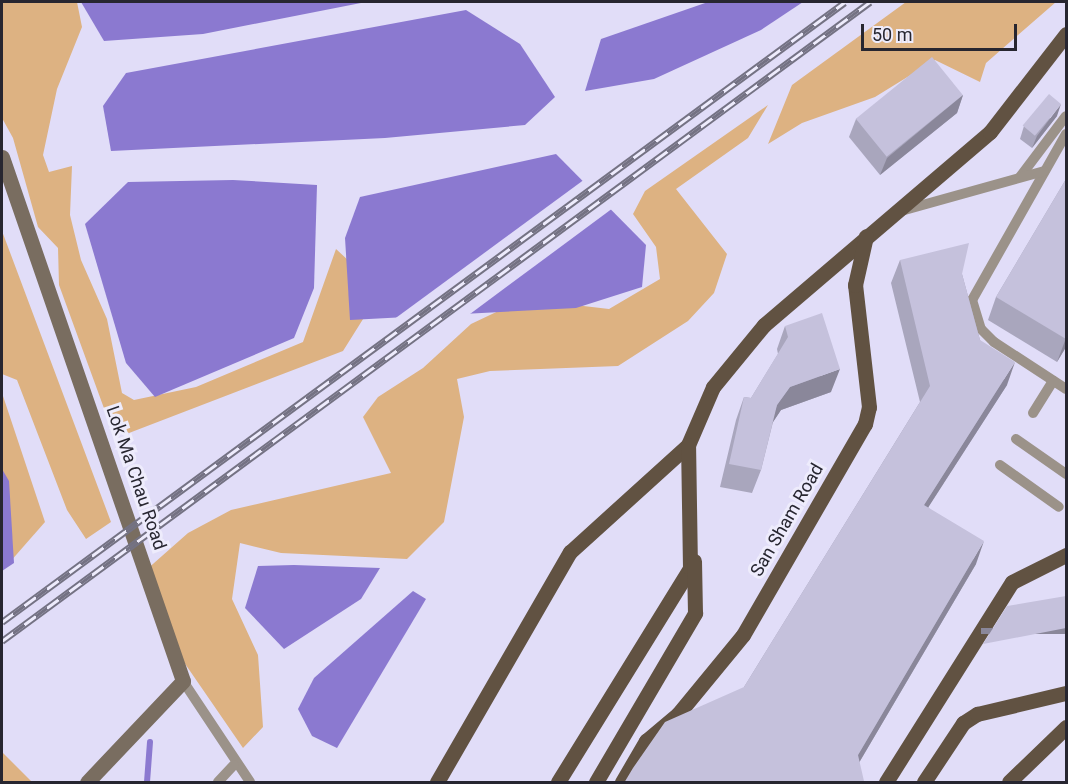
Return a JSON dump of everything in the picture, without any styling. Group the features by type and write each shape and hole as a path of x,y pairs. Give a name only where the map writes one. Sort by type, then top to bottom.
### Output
{"main road":[{"path":"437,783 570,552 688,446 713,387 764,325 889,214 990,132 1066,34"},
{"name":"San Sham Road","path":"622,783 645,741 678,714 743,635 865,424 869,407 855,285 867,235"},
{"path":"596,783 695,613 688,446"},
{"path":"886,783 1012,582 1066,555"},
{"path":"558,783 694,556"},
{"path":"924,783 963,723 977,714 1066,693"},
{"path":"1009,783 1066,727"}],"street":[{"name":"Lok Ma Chau Road","path":"2,157 183,681"},
{"path":"87,783 183,681"}],"lane":[{"path":"1020,177 1066,116"},
{"path":"1066,134 972,300 981,328 994,342 1066,390"},
{"path":"889,214 1044,171"},
{"path":"1033,413 1053,381"},
{"path":"1016,439 1066,474"},
{"path":"1000,465 1059,507"},
{"path":"183,681 234,765 250,783"},
{"path":"218,783 234,765"}],"shaded area":[{"path":"2,2 77,2 82,27 57,89 43,155 49,172 72,166 70,215 81,260 107,319 122,393 134,400 196,387 303,342 336,249 363,274 370,308 343,351 129,433 109,422 59,285 58,248 38,227 13,138 2,118"},
{"path":"81,2 366,2 203,34 104,41"},
{"path":"708,2 803,2 761,30 654,79 585,91 601,39"},
{"path":"906,2 1056,2 986,63 980,82 935,60 875,97 802,123 768,144 792,85"},
{"path":"466,10 520,44 555,97 525,125 385,138 111,151 103,106 126,73"},
{"path":"768,105 748,138 676,189 727,254 714,293 688,321 618,366 490,371 457,379 464,417 444,522 407,559 281,553 240,543 232,599 258,655 263,727 243,748 157,623 145,571 188,533 231,510 391,473 363,417 378,397 423,368 471,324 524,299 609,309 660,279 656,247 633,214 645,191"},
{"path":"556,154 646,245 642,287 576,308 350,320 345,238 360,197"},
{"path":"233,180 317,185 314,288 294,338 155,397 126,363 85,224 128,182"},
{"path":"2,231 111,522 86,539 67,510 17,380 2,374"},
{"path":"2,393 45,522 2,571"},
{"path":"2,469 9,481 14,563 2,571"},
{"path":"258,566 380,568 361,599 284,649 245,608"},
{"path":"413,591 426,599 337,748 312,736 298,709 314,678"},
{"path":"2,752 32,782 2,782"}],"pier":[{"path":"585,179 613,208 466,317 393,320"}],"building":[{"path":"932,57 963,95 887,157 856,119"},
{"path":"1049,94 1061,104 1035,136 1023,125"},
{"path":"1066,179 1066,339 996,297"},
{"path":"969,243 962,274 980,340 1015,362 924,505 984,541 858,755 863,783 624,783 665,722 744,687 930,386 900,260"},
{"path":"822,313 840,369 790,387 777,405 761,470 729,464 744,397 751,398 788,337 785,326"},
{"path":"1066,596 1066,628 983,644 1007,606"}],"waterway":[{"path":"147,782 150,742"}],"railway":[{"path":"2,622 845,2"},
{"path":"2,641 870,2"}]}
